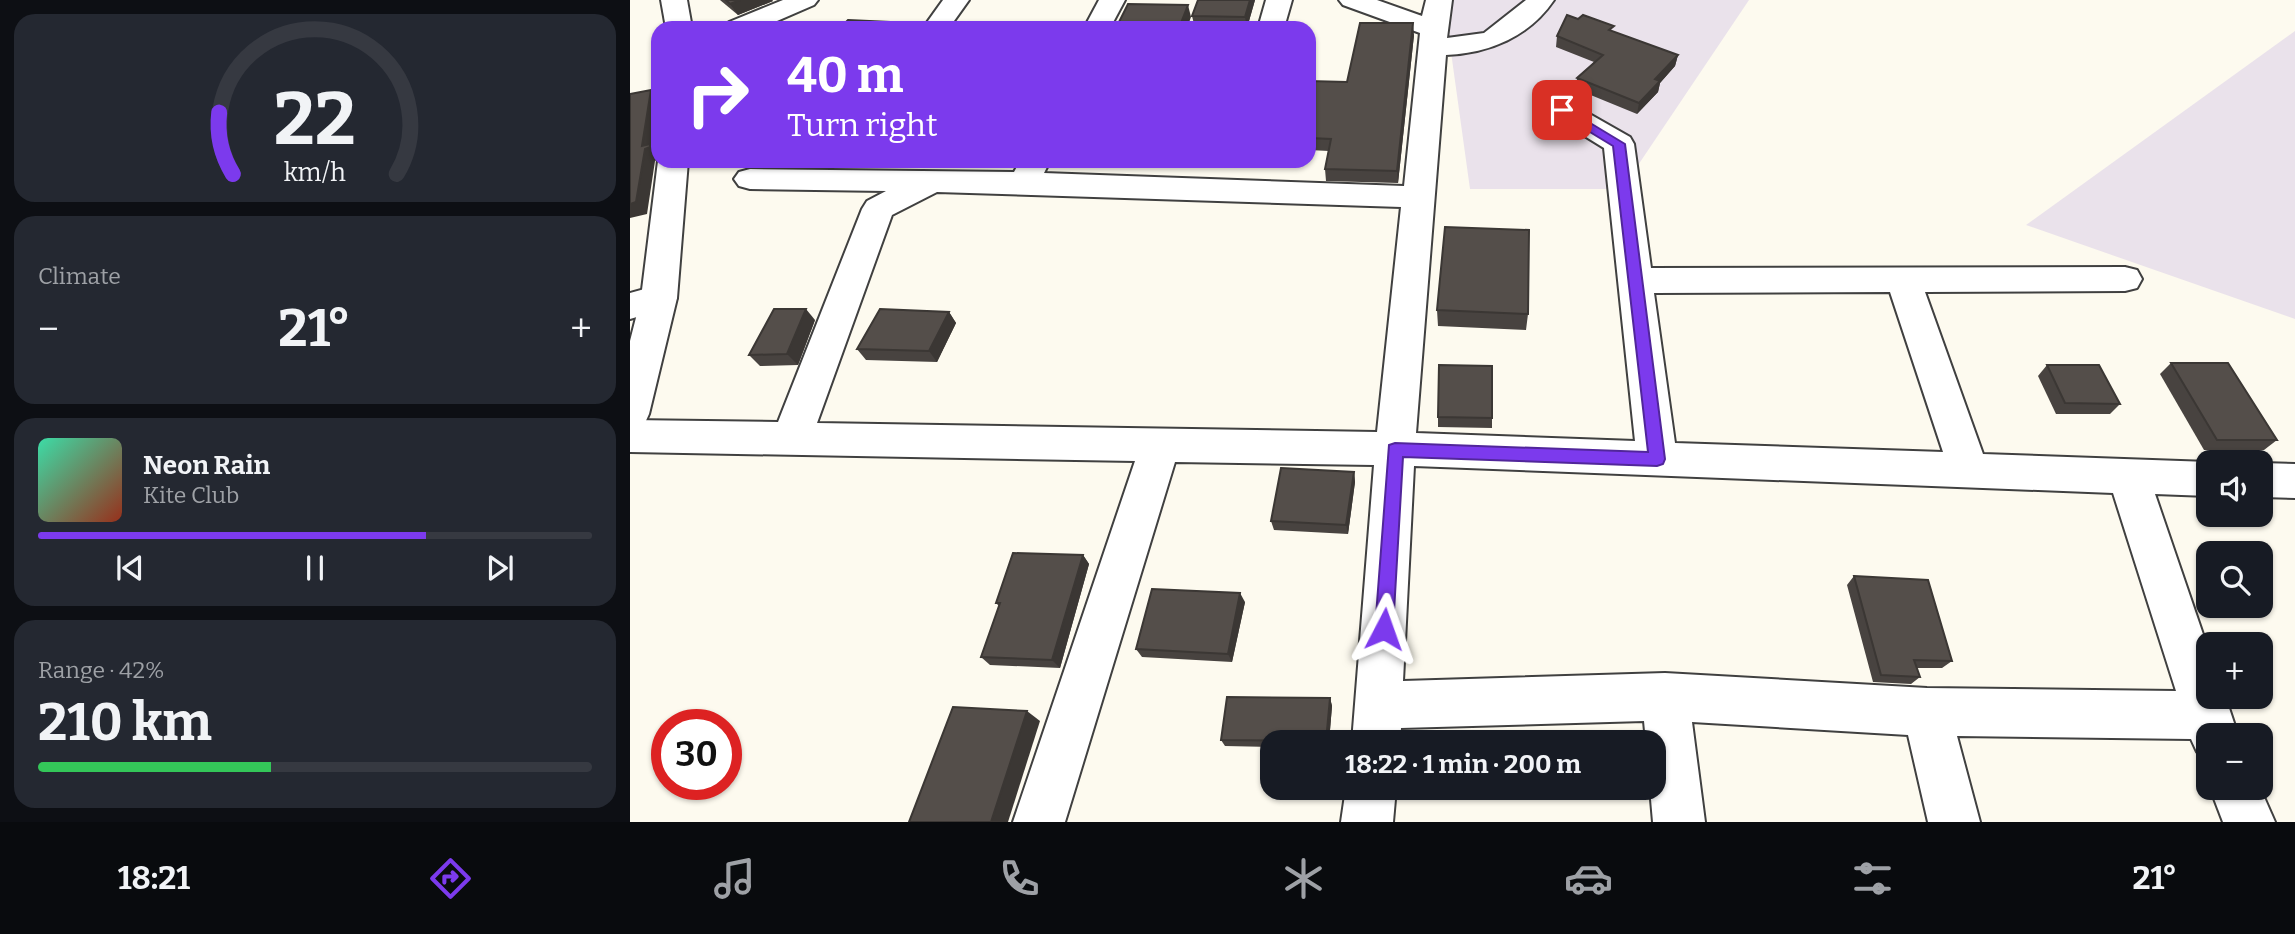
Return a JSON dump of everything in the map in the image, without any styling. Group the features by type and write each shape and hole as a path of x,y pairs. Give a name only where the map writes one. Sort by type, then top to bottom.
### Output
{"street":[{"path":"674,0 678,21"},
{"path":"755,21 805,0"},
{"path":"941,21 956,0"},
{"path":"1101,21 1112,0"},
{"path":"1273,21 1279,0"},
{"path":"1352,0 1436,25 1486,44 1498,38 1541,0"},
{"path":"1436,25 1395,449 1378,724 1665,697 2196,724"},
{"path":"1562,110 1619,144 1657,459"},
{"path":"630,414 645,302 672,168"},
{"path":"750,179 931,182 1029,172 1231,176 1418,197"},
{"path":"790,439 854,278 878,209 931,182"},
{"path":"1635,281 2125,279"},
{"path":"1903,280 1969,470"},
{"path":"630,436 1395,449 2196,479"},
{"path":"1039,822 1160,446"},
{"path":"2128,476 2209,723"},
{"path":"2273,480 2295,481"},
{"path":"1665,697 1679,822"},
{"path":"1927,712 1954,822"},
{"path":"1367,822 1370,800"},
{"path":"2240,800 2249,822"}],"shaded area":[{"path":"1452,0 1749,0 1622,189 1470,189 1446,16"},
{"path":"2295,31 2295,319 2026,225"}],"building":[{"path":"1198,0 1250,0 1245,17 1192,16"},
{"path":"1128,4 1188,5 1182,21 1120,21"},
{"path":"1567,15 1578,19 1583,15 1614,26 1609,30 1678,55 1655,79 1660,81 1639,103 1577,78 1603,55 1557,36"},
{"path":"1360,23 1413,23 1397,171 1325,169 1331,139 1316,138 1316,81 1347,82"},
{"path":"651,90 642,146 650,144 650,147 645,149 636,202 630,204 630,94"},
{"path":"1445,227 1529,230 1528,314 1437,310"},
{"path":"774,309 806,309 787,354 749,355"},
{"path":"880,309 949,312 929,351 857,349"},
{"path":"2171,363 2228,363 2277,440 2217,440"},
{"path":"1439,365 1492,366 1492,418 1438,417"},
{"path":"2047,365 2099,365 2120,404 2065,403"},
{"path":"1281,468 1354,472 1346,525 1271,521"},
{"path":"1013,553 1083,555 1052,660 981,657 1000,603 996,603"},
{"path":"1854,576 1928,580 1952,661 1914,660 1920,677 1881,675"},
{"path":"1152,589 1240,593 1228,654 1136,649"},
{"path":"1227,697 1330,698 1327,730 1260,730 1260,740 1221,740"},
{"path":"953,707 1027,711 991,822 909,822"}],"route":[{"path":"1384,629 1395,449 1657,459 1619,144 1562,110"}]}
